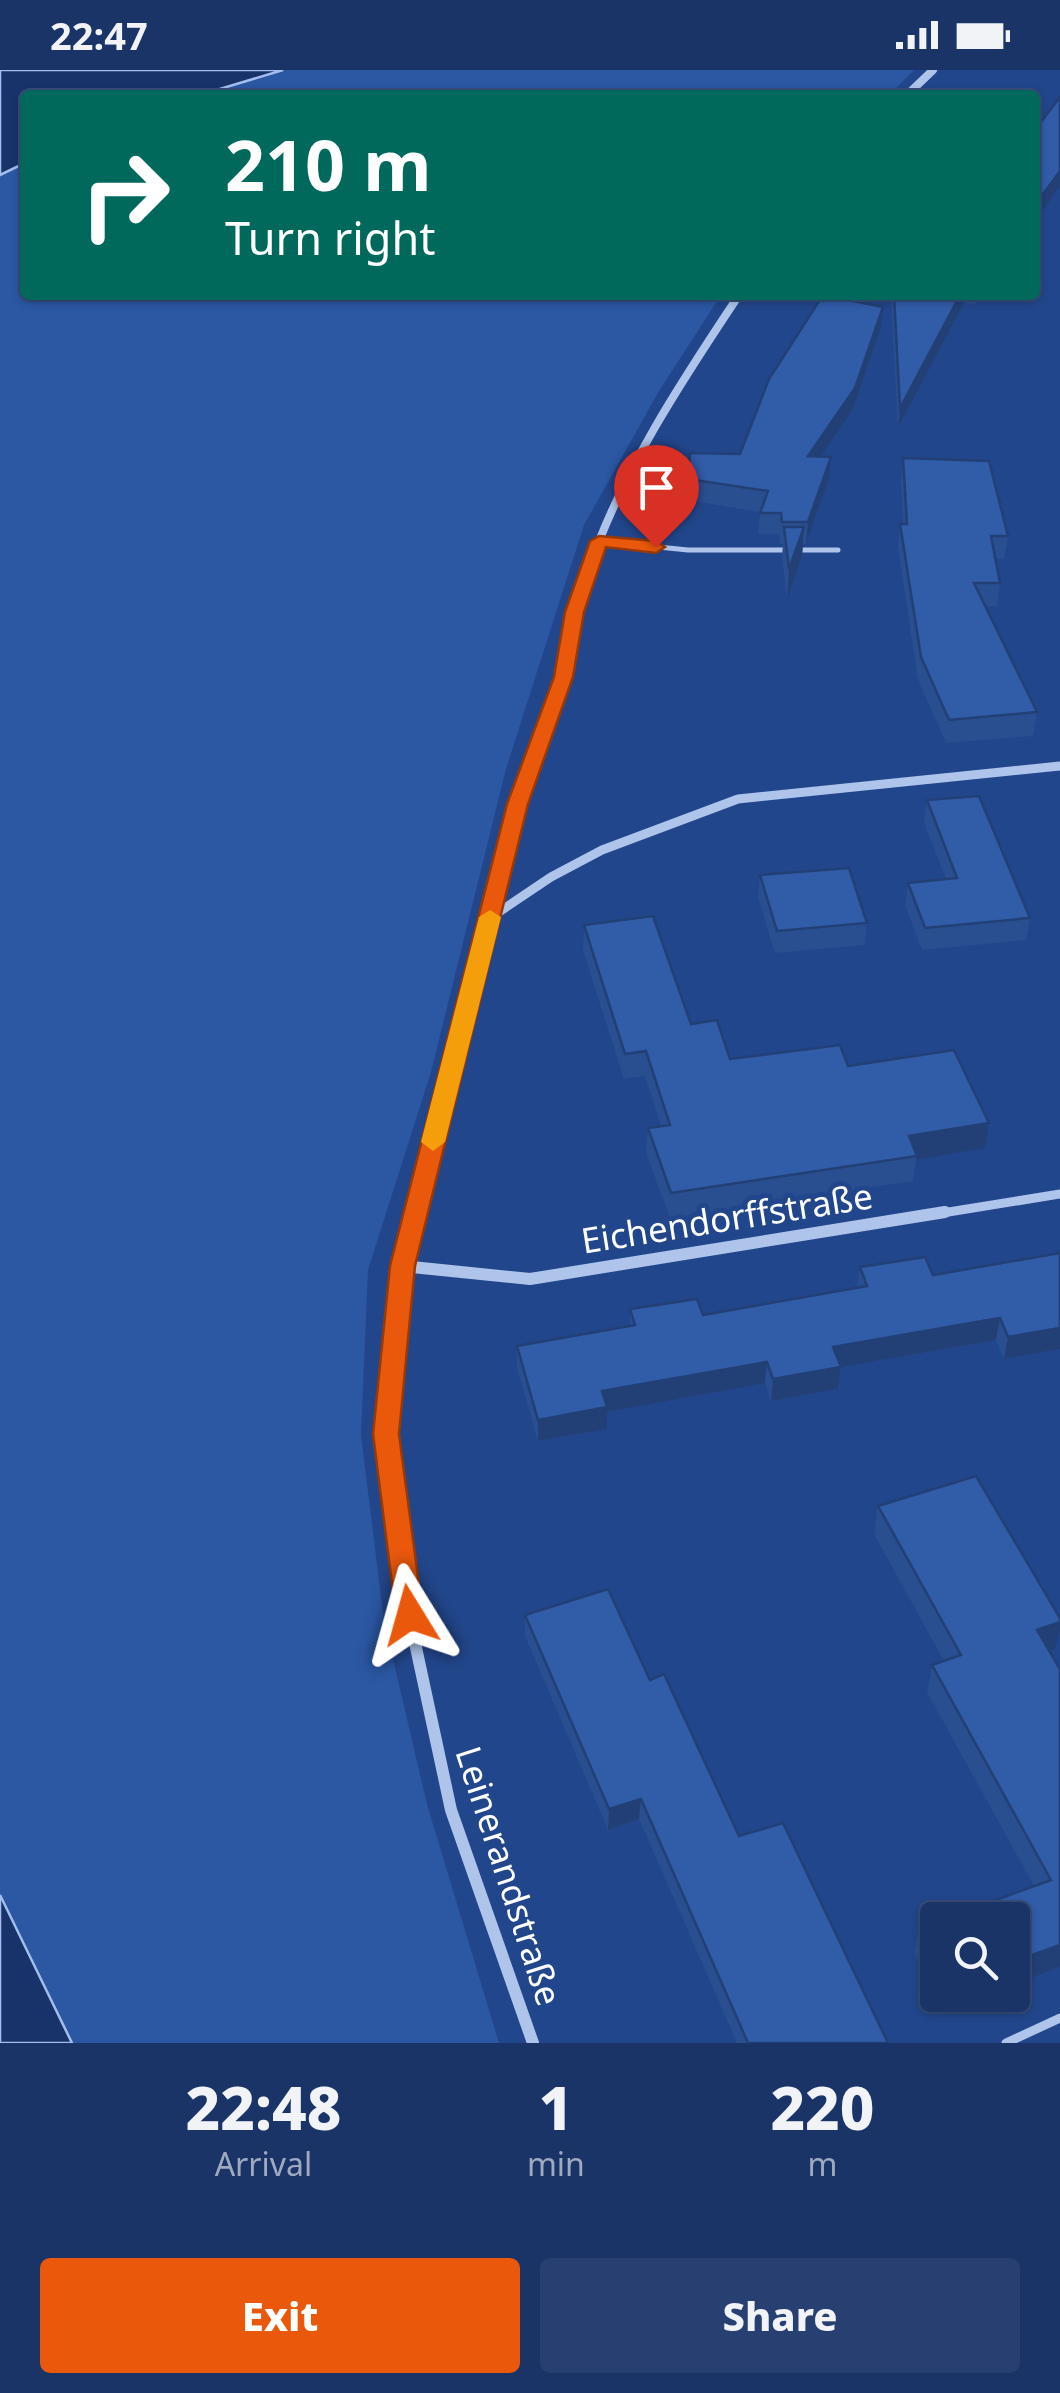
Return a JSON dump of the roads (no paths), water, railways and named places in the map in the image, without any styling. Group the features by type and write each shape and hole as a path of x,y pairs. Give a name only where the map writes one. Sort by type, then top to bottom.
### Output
{"street":[{"path":"913,90 933,70"},
{"name":"Leinerandstraße","path":"533,2043 451,1810 410,1615 386,1434 402,1266 518,804 564,677 575,612 599,541 673,395 737,300"},
{"path":"490,918 551,877 602,850 738,799 1060,766"},
{"name":"Eichendorffstraße","path":"402,1266 530,1279 1060,1194"}],"lane":[{"path":"599,541 688,550 838,550"},
{"path":"1006,2043 1060,2018"}]}
